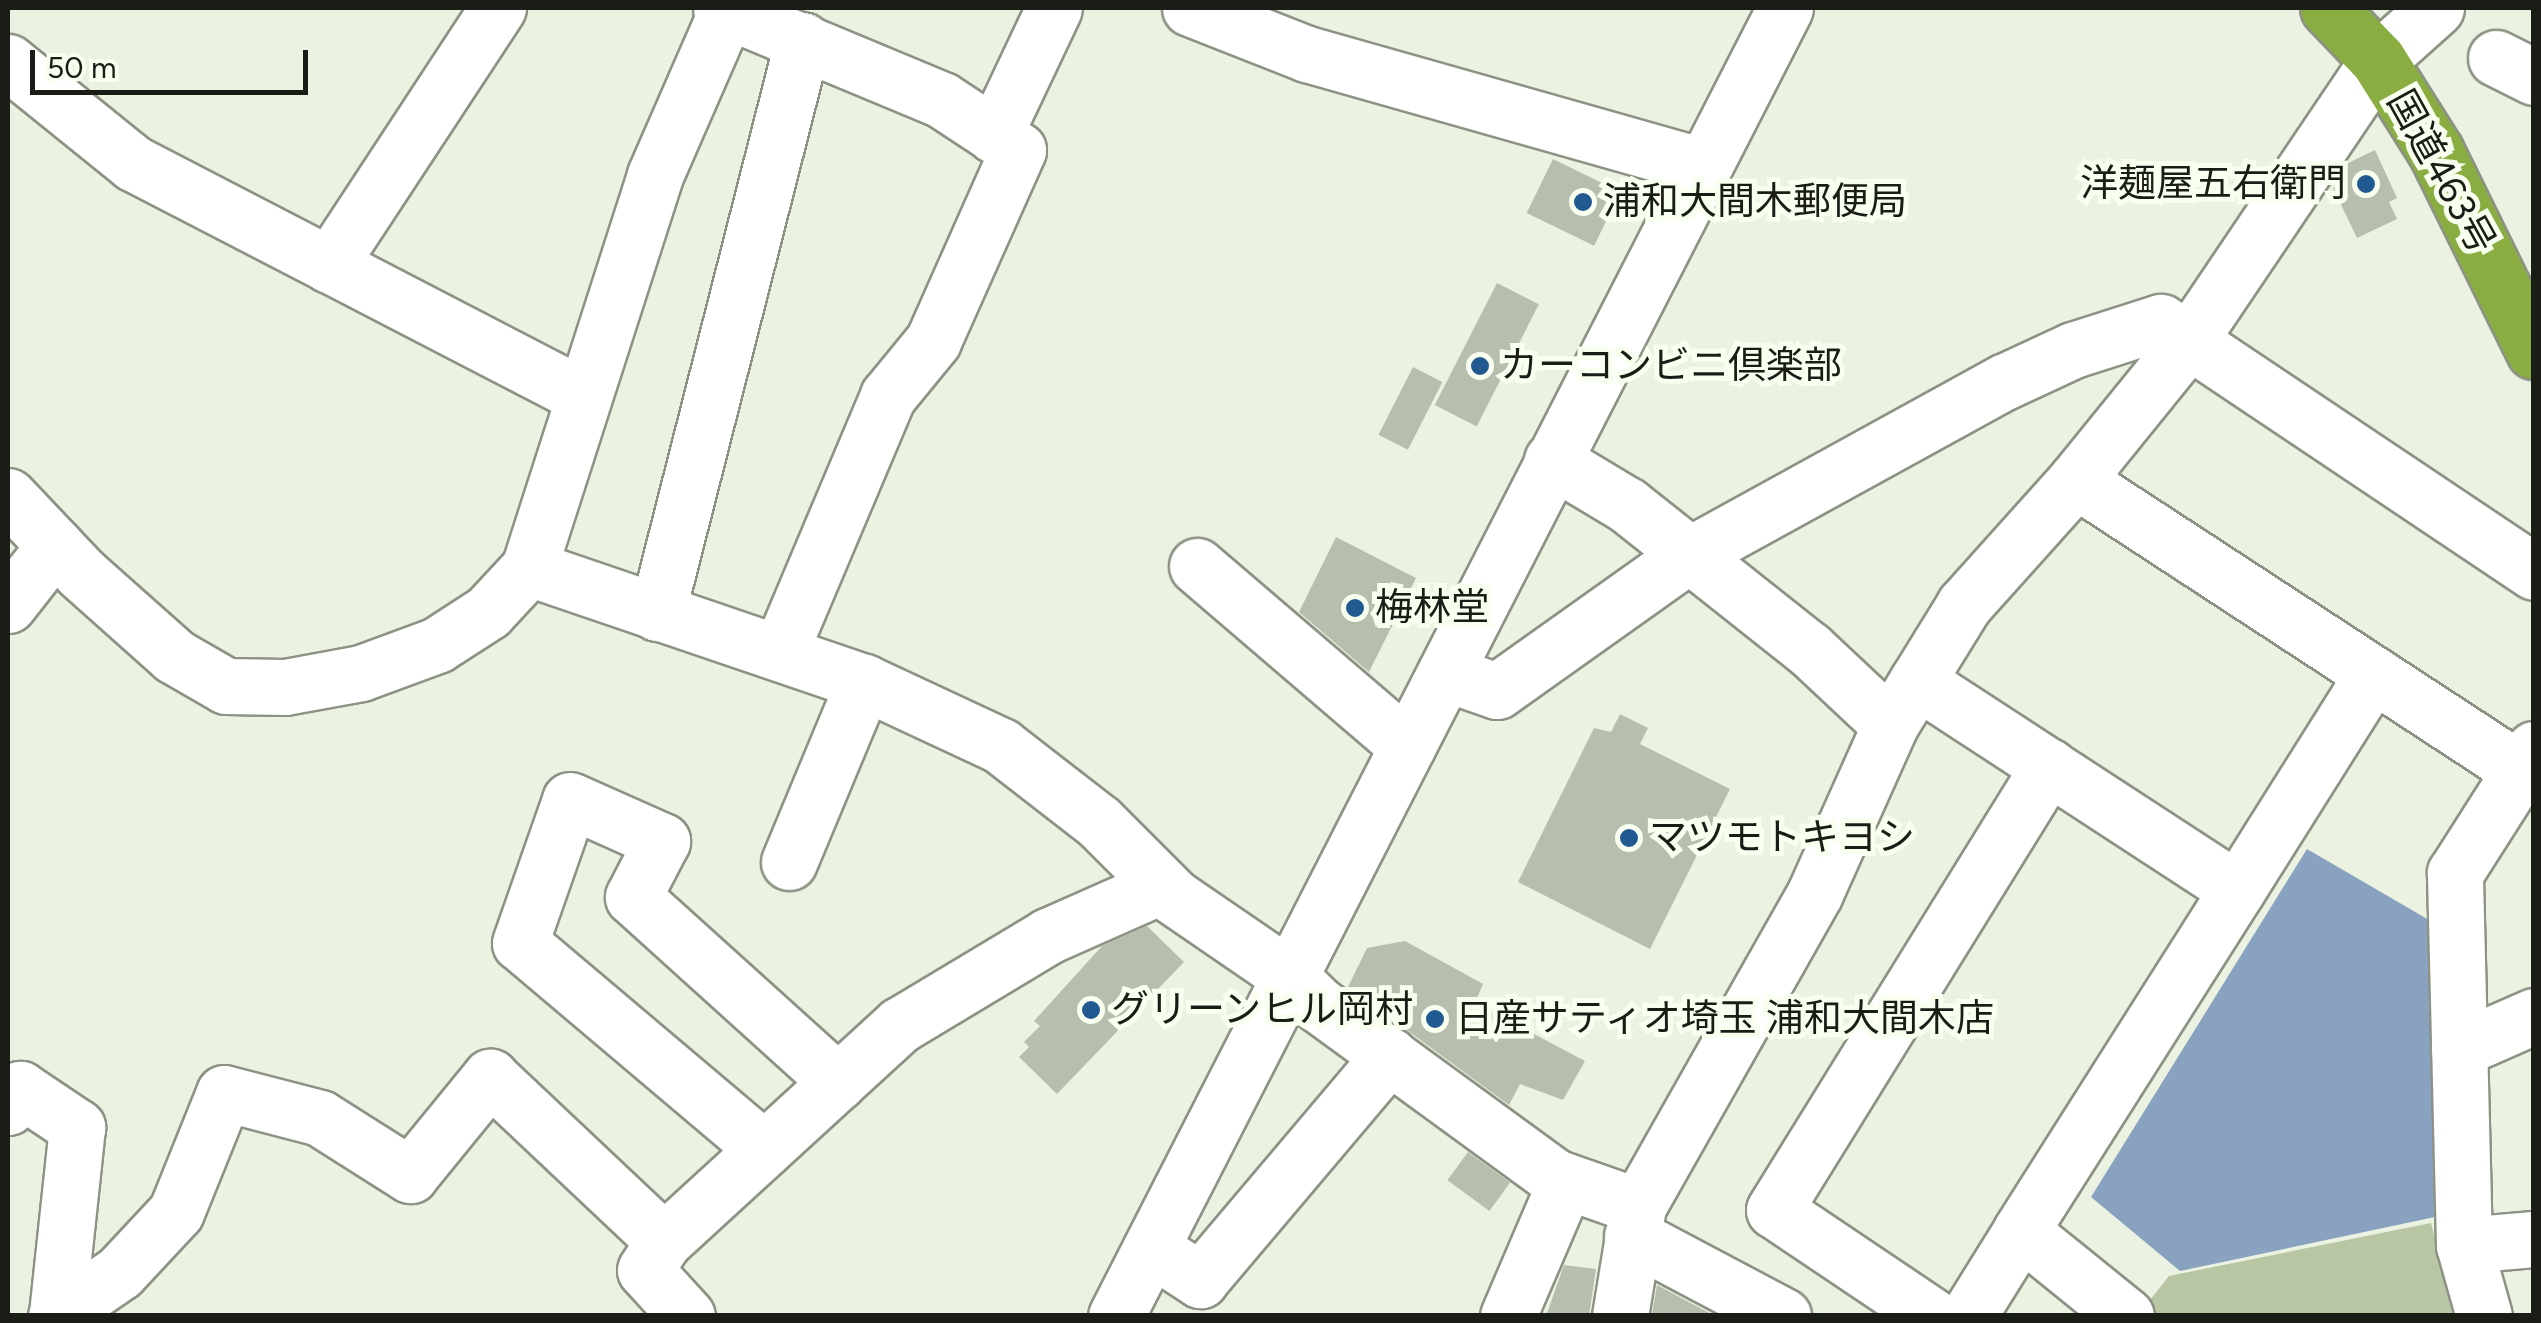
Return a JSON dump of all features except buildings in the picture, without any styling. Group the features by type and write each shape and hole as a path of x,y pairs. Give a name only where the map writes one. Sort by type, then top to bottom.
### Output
{"highway":[{"name":"国道463号","path":"2328,8 2378,60 2436,152 2534,351"}],"street":[{"path":"329,264 498,8"},
{"path":"780,652 888,396 933,341 1054,8"},
{"path":"1190,8 1307,54 1704,166"},
{"path":"1116,1316 1785,8"},
{"path":"1620,1316 1635,1221 1815,893 1904,703 1964,605 2076,480 2190,339 2378,60 2436,8"},
{"path":"8,496 54,546 174,656 226,686 285,688 342,676 437,645 488,612 529,568 655,175 725,9 942,100 1006,142"},
{"path":"657,613 803,40"},
{"path":"8,62 132,163 583,396"},
{"path":"1445,673 1497,691 1688,556 2072,350 2161,322 2534,572"},
{"path":"1552,460 1627,505 1809,649 1904,703 2049,766 2238,890"},
{"path":"2076,480 2373,674 2527,760 2454,873 2464,1245 2484,1316"},
{"path":"8,605 54,546"},
{"path":"1197,566 1407,746"},
{"path":"529,568 864,682 960,725 1032,768 1118,840 1162,886 1288,975 1319,1005 1565,1183 1635,1221 1783,1316"},
{"path":"1968,1316 2373,674"},
{"path":"789,862 864,682"},
{"path":"1932,1316 1774,1210 2049,766"},
{"path":"764,1149 520,943 570,800 662,841 633,897 838,1082"},
{"path":"687,1316 644,1270 664,1241 838,1082 916,1015 1048,936 1162,886"},
{"path":"2459,1049 2534,1016"},
{"path":"1151,1248 1200,1280 1390,1056"},
{"path":"57,1315 120,1272 176,1212 224,1093 320,1118 410,1174 490,1078 664,1241"},
{"path":"8,1108 20,1089 77,1127 57,1315"},
{"path":"1508,1316 1565,1183"},
{"path":"2021,1231 2126,1316"},
{"path":"2464,1245 2534,1238"}],"green space":[{"path":"2431,1223 2454,1315 2159,1316 2146,1305 2169,1276"}],"water":[{"path":"2307,849 2429,920 2435,1217 2180,1271 2091,1197"}],"place":[{"name":"洋麺屋五右衛門","path":"2366,184"},
{"name":"浦和大間木郵便局","path":"1583,202"},
{"name":"カーコンビニ倶楽部","path":"1480,366"},
{"name":"梅林堂","path":"1355,608"},
{"name":"マツモトキヨシ","path":"1629,838"},
{"name":"グリーンヒル岡村","path":"1091,1010"},
{"name":"日産サティオ埼玉 浦和大間木店","path":"1435,1019"}]}
